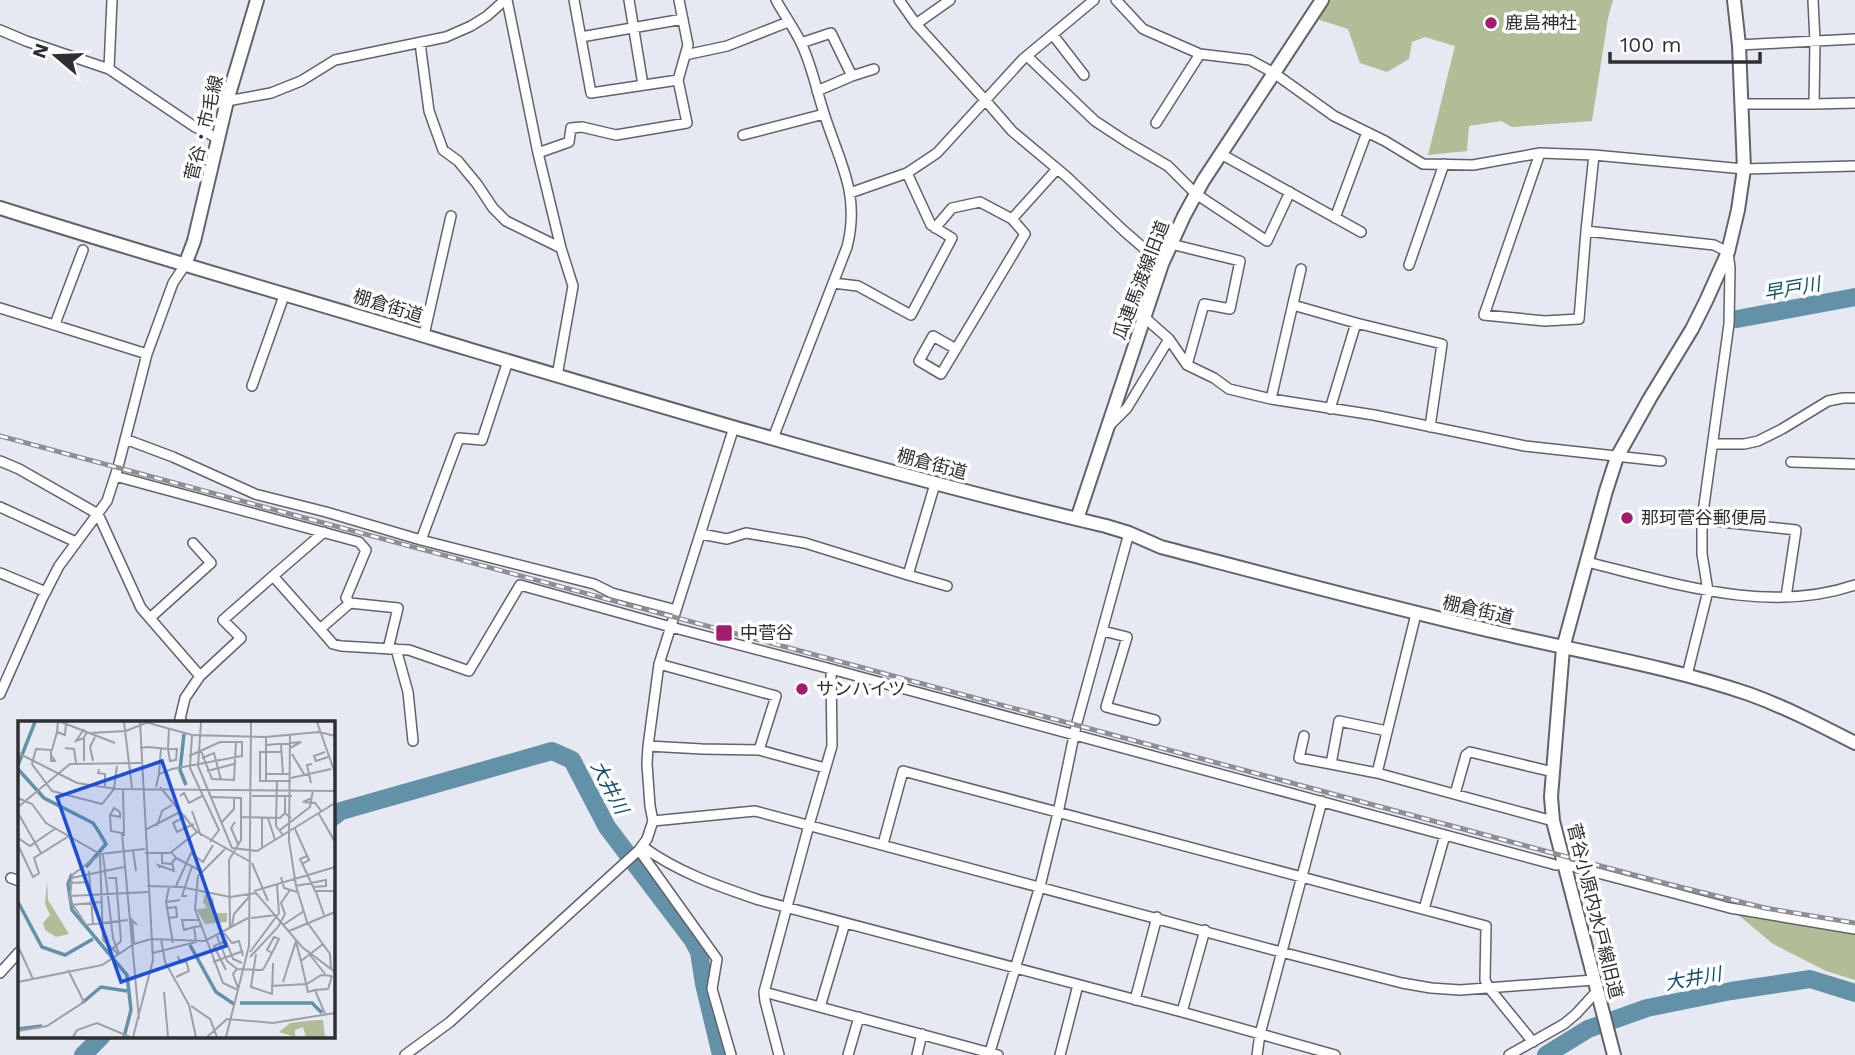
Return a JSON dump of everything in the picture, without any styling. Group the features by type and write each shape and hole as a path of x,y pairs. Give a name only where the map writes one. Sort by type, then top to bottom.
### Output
{"street":[{"path":"109,69 112,0"},
{"name":"菅谷・市毛線","path":"185,265 194,241 227,101 257,0"},
{"path":"227,101 271,93 301,81 335,60 446,37 471,26 506,0 538,153 573,286 557,376"},
{"path":"574,0 591,93 678,80"},
{"path":"629,0 643,85"},
{"path":"538,153 569,142 571,128 582,127 616,135 687,123 678,80 688,45 678,0"},
{"path":"773,438 847,247 851,230 850,193 842,160 801,43 776,0"},
{"path":"899,0 916,24 1012,131 1162,264"},
{"path":"916,24 950,0"},
{"path":"850,193 906,173 937,153 1027,56 1094,0"},
{"path":"1116,0 1143,29 1200,54 1250,61 1274,73 1334,116 1423,164 1473,164 1540,153 1594,155 1744,169 1855,166"},
{"name":"瓜連馬渡線旧道","path":"1077,519 1171,244 1196,194 1322,0"},
{"name":"菅谷小原内水戸線旧道","path":"1614,1055 1553,821 1551,797 1563,648 1616,457 1692,329 1728,252 1744,169 1739,45 1734,0"},
{"path":"1813,0 1814,104"},
{"path":"581,37 683,19"},
{"path":"685,55 727,46 788,22"},
{"path":"0,30 109,69 195,127 219,139"},
{"path":"801,43 831,33 852,76"},
{"path":"1053,35 1084,75"},
{"path":"1739,45 1855,40"},
{"path":"420,43 429,111 443,150 458,161 506,221 561,248"},
{"path":"1156,123 1200,54"},
{"path":"1027,56 1095,121 1168,166 1196,194 1267,241 1290,192"},
{"path":"817,91 874,69"},
{"path":"1742,104 1855,103"},
{"path":"743,135 824,114"},
{"path":"1335,218 1367,132"},
{"path":"1540,153 1484,315 1545,321 1579,319 1594,155"},
{"path":"1221,154 1361,232"},
{"path":"1409,265 1444,164"},
{"path":"1012,219 1057,169"},
{"path":"833,283 858,286 911,314 952,237 932,225 906,173"},
{"path":"935,228 952,208 980,202 1012,219 1026,234 956,349"},
{"name":"棚倉街道","path":"0,208 557,376 935,484 1129,533 1161,547 1416,614 1687,675 1751,695 1855,743"},
{"path":"424,335 450,216"},
{"path":"1586,231 1714,245 1728,252 1729,324 1702,520 1702,554 1708,591 1687,675"},
{"path":"1171,244 1240,261 1230,309 1204,304 1187,365"},
{"path":"55,324 83,250"},
{"path":"0,694 60,566 107,501 147,354 173,283 185,265"},
{"path":"1271,399 1301,270"},
{"path":"252,386 285,293"},
{"path":"1293,305 1442,344 1430,427"},
{"path":"0,308 147,354"},
{"path":"1144,317 1169,339 1187,365 1214,378 1229,389 1525,446 1661,461"},
{"path":"1330,409 1356,323"},
{"path":"1110,425 1127,408 1169,339"},
{"path":"421,540 459,438 482,440 508,361"},
{"path":"1714,444 1758,441 1828,401 1855,398"},
{"path":"405,1055 450,1022 627,861 650,832 653,821 647,764 659,664 734,427"},
{"path":"125,439 256,494 421,540 594,583 612,593 676,610"},
{"path":"0,461 19,468 98,514 141,608 200,676"},
{"path":"1791,462 1855,464"},
{"path":"115,476 359,542 366,550 346,598 350,603 398,608 392,649 408,692 413,741"},
{"path":"908,575 935,484"},
{"path":"0,507 76,542"},
{"path":"1702,520 1796,530 1786,597"},
{"path":"181,721 185,698 200,676 241,638 223,620 324,532"},
{"path":"701,534 727,538 746,533 805,543 947,586"},
{"path":"764,992 992,1054 1040,886 1074,735 1129,533"},
{"path":"150,618 211,563 193,543"},
{"path":"1587,562 1708,591 1786,597 1827,594 1855,584"},
{"path":"0,573 46,592"},
{"path":"273,576 333,644 341,646 409,650 469,671 520,585 1556,865 1564,864 1730,908 1855,929"},
{"path":"320,629 350,603"},
{"path":"1377,773 1416,614"},
{"path":"1103,631 1126,637 1106,707 1155,720"},
{"path":"659,664 776,696 759,750"},
{"path":"779,1055 764,992 832,746 831,669"},
{"path":"1331,764 1339,721 1387,731"},
{"path":"1304,736 1299,758 1377,773 1553,821"},
{"path":"648,746 759,750 825,768"},
{"path":"1455,794 1466,755 1470,752 1553,772"},
{"path":"883,845 903,771 1486,926 1485,980 1533,1042"},
{"path":"1256,1055 1322,801"},
{"path":"653,821 755,811 1402,983 1460,990 1596,985"},
{"path":"1424,909 1445,835"},
{"path":"639,849 694,876 786,908 1335,1055"},
{"path":"639,849 717,959 712,989 731,1055"},
{"path":"1135,1000 1157,917"},
{"path":"820,1007 845,923"},
{"path":"1182,1012 1205,930"},
{"path":"0,972 18,953"},
{"path":"1059,1055 1078,985"},
{"path":"1508,1055 1564,1024 1576,1014 1596,985"},
{"path":"848,1055 859,1017"},
{"path":"917,1055 922,1034"}],"green space":[{"path":"1330,0 1613,0 1592,121 1512,127 1501,121 1469,126 1467,151 1428,155 1455,46 1425,37 1412,42 1409,59 1387,72 1360,63 1348,29 1317,19"},
{"path":"1736,913 1855,933 1855,980 1826,971 1773,944"}],"waterway":[{"name":"早戸川","path":"1737,319 1855,297"},
{"name":"大井川","path":"334,816 341,811 552,751 572,760 607,827 699,952 721,1055"},
{"name":"大井川","path":"1546,1055 1588,1029 1647,1008 1731,991 1810,979 1855,993"},
{"name":"大井川","path":"83,1055 100,1038"}],"railway":[{"path":"0,436 1664,883 1765,908 1855,923"}],"place":[{"name":"鹿島神社","path":"1491,23"},
{"name":"那珂菅谷郵便局","path":"1627,518"},
{"name":"中菅谷","path":"724,633"},
{"name":"サンハイツ","path":"802,689"}]}
